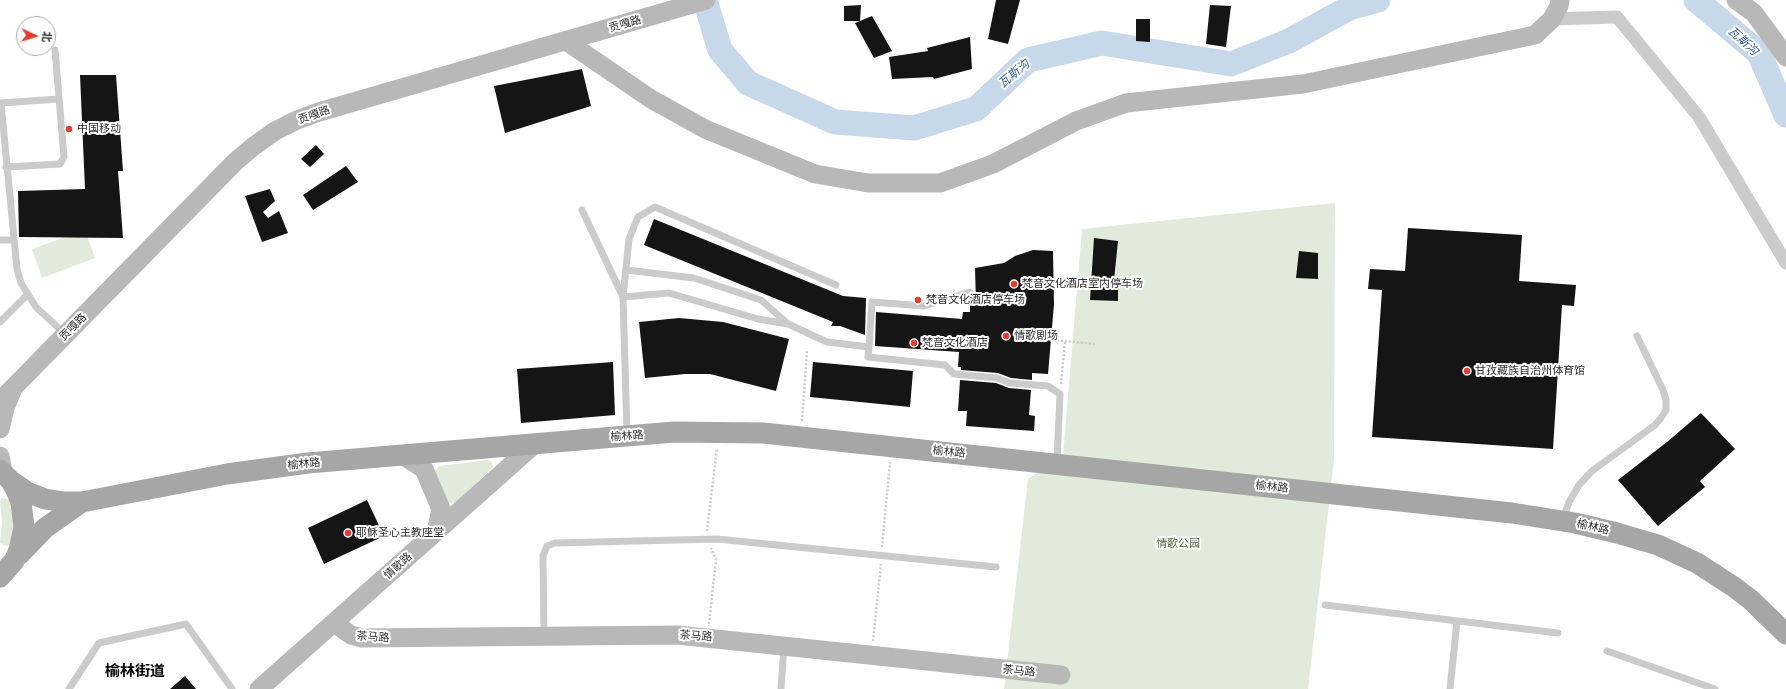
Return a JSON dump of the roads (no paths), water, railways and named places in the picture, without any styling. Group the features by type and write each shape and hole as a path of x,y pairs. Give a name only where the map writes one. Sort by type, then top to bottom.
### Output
{"main road":[{"name":"贡嘎路","path":"0,402 236,162 254,146 275,131 297,120 320,112 706,0"},
{"path":"1736,0 1754,12 1786,57"},
{"path":"566,40 651,99 705,129 815,174 868,183 940,183 993,164 1076,121 1126,103 1303,84 1522,38 1535,35 1557,8"},
{"name":"贡嘎路","path":"0,429 5,408 14,388"},
{"name":"榆林路","path":"3,470 27,492 45,499 64,502 82,502 266,468 674,432 763,433 1504,512 1562,521 1631,536 1678,553 1697,562 1734,587 1766,614 1786,634"},
{"name":"情歌路","path":"259,689 536,443"},
{"path":"402,455 424,470 441,509 436,532"},
{"path":"3,470 21,503 24,527 22,539 14,561"},
{"name":"榆林路","path":"0,577 28,544 45,528 82,502"},
{"name":"茶马路","path":"334,623 351,635 373,638 658,634 707,637 1061,675"}],"street":[{"path":"1557,8 1617,17 1699,117 1786,262"}],"lane":[{"path":"6,167 60,164 64,157 55,56"},
{"path":"59,99 0,103 17,270 28,295 45,317 66,335"},
{"path":"627,436 623,297 629,239 638,217 655,207 836,285"},
{"path":"582,210 623,297"},
{"path":"0,240 13,240"},
{"path":"626,270 694,278 731,290 761,300 788,324"},
{"path":"970,292 924,306 872,302 868,357 946,364 954,374 997,378 1010,382 1048,386 1060,394 1056,464"},
{"path":"623,297 669,293 758,319 788,324 827,342 869,346"},
{"path":"0,322 28,295"},
{"path":"1562,521 1569,502 1580,485 1592,471 1655,425 1662,418 1666,410 1666,400 1663,390 1637,336"},
{"path":"544,636 543,556 547,546 555,543 717,539 996,568"},
{"path":"1325,605 1558,633"},
{"path":"1450,689 1457,621"},
{"path":"69,689 99,643 186,624 232,689"},
{"path":"781,689 784,645"},
{"path":"1607,651 1715,689"}],"waterway":[{"name":"瓦斯沟","path":"705,0 720,50 748,83 835,122 914,128 976,109 1028,60 1102,43 1231,64 1289,41 1349,8 1378,0"},
{"name":"瓦斯沟","path":"1696,0 1759,53 1786,115"}],"place":[{"name":"中国移动","path":"69,129"},
{"name":"梵音文化酒店室内停车场","path":"1014,284"},
{"name":"梵音文化酒店停车场","path":"918,300"},
{"name":"情歌剧场","path":"1006,336"},
{"name":"梵音文化酒店","path":"914,343"},
{"name":"甘孜藏族自治州体育馆","path":"1467,371"},
{"name":"耶稣圣心主教座堂","path":"348,533"}],"district":[{"name":"榆林街道","path":"135,671"}],"park label":[{"name":"情歌公园","path":"1178,544"}]}
